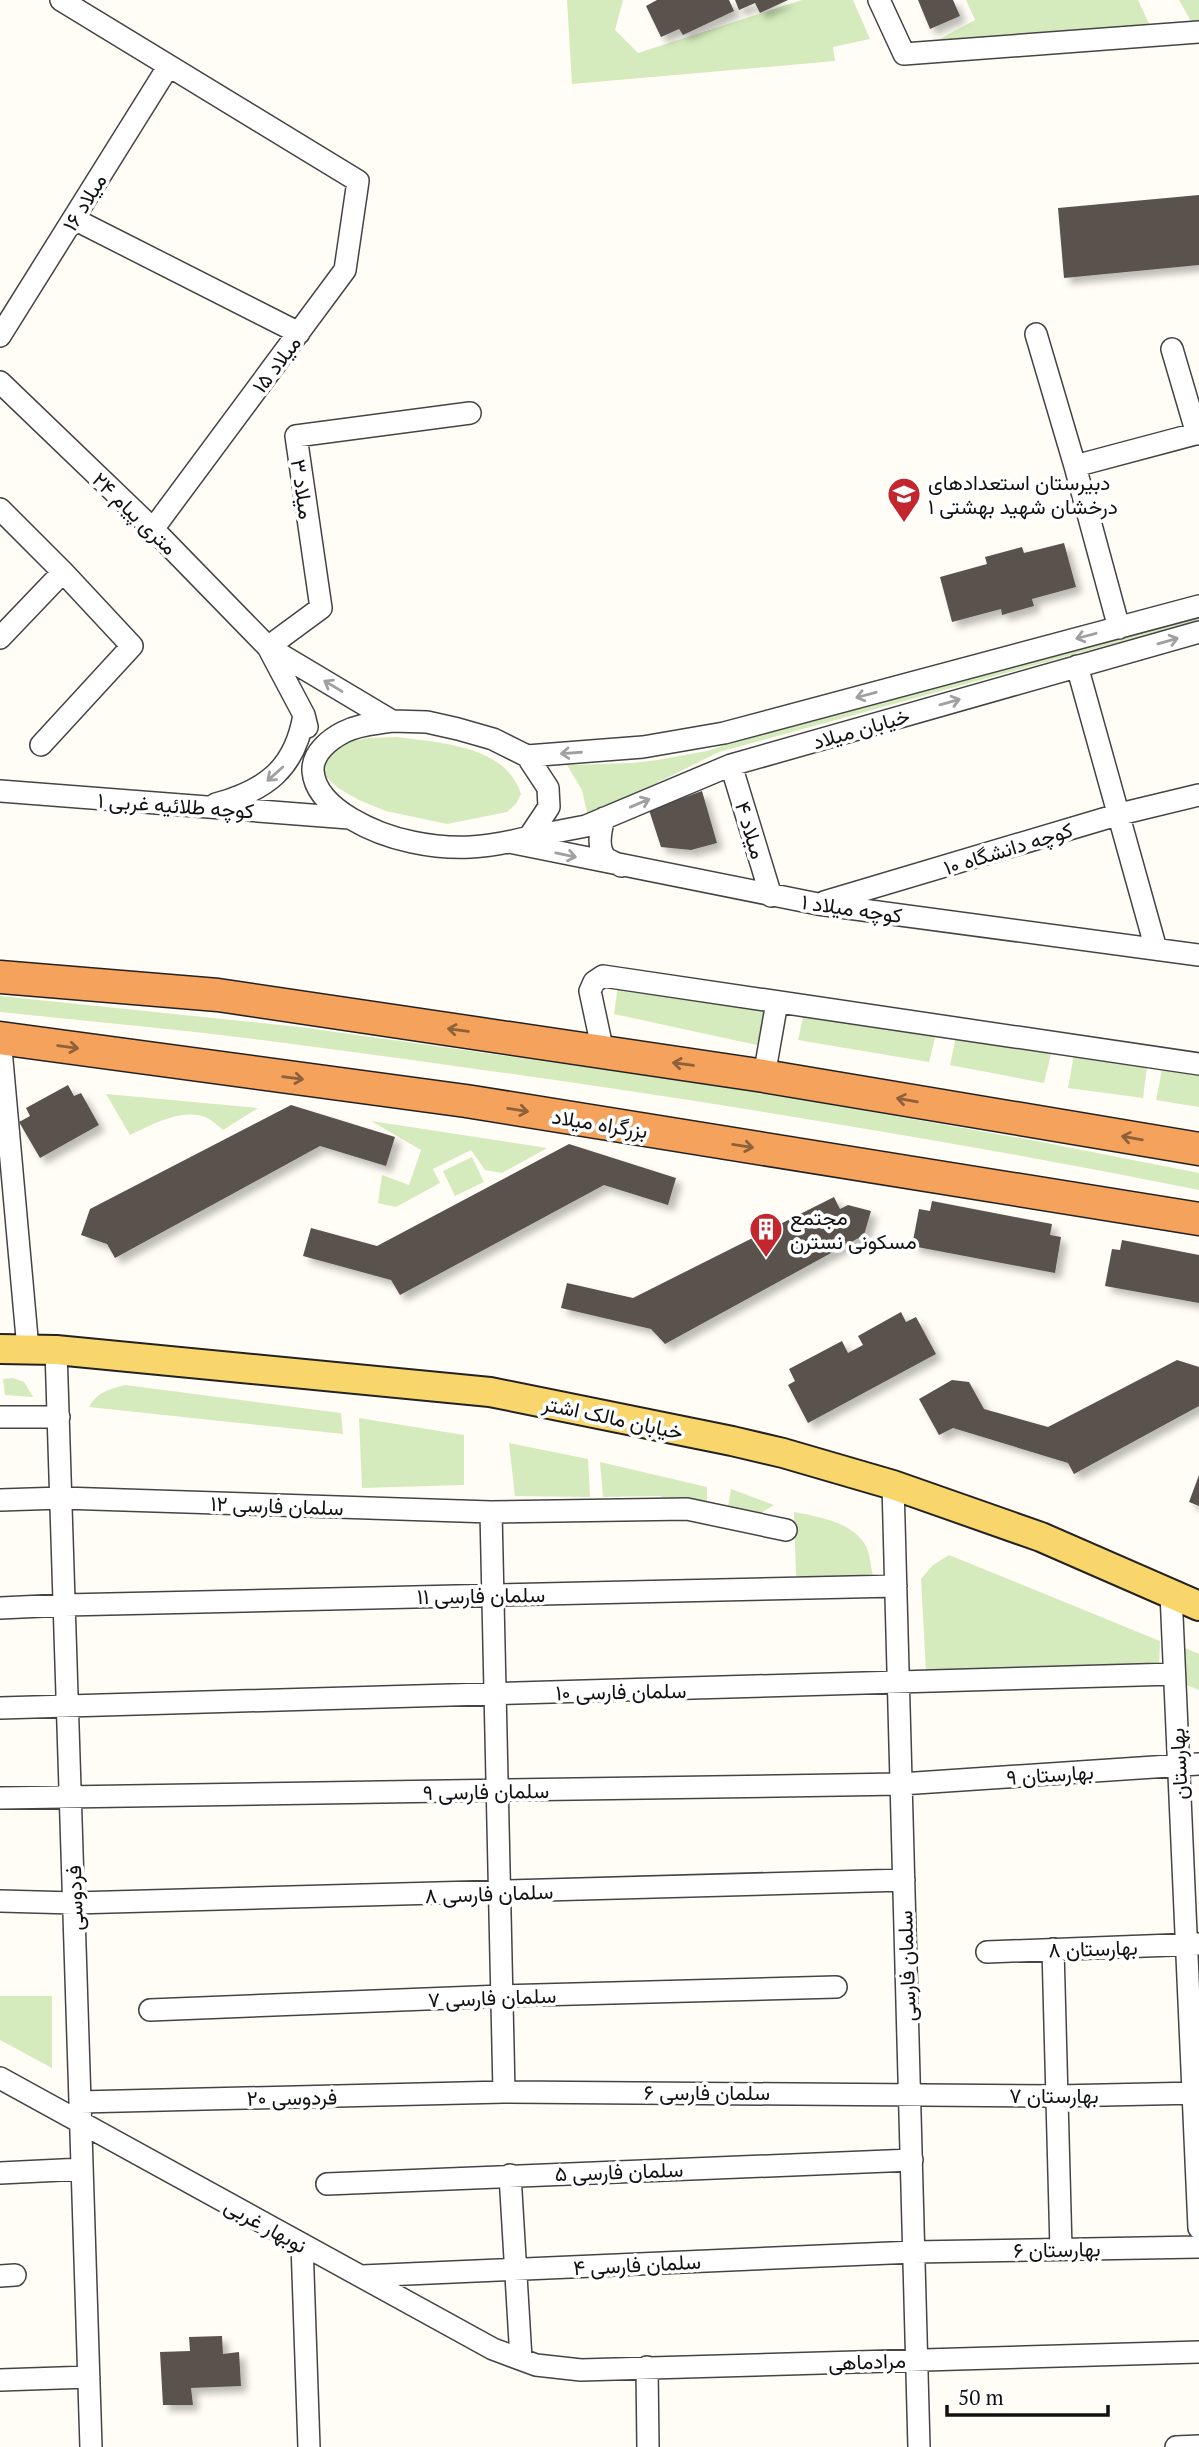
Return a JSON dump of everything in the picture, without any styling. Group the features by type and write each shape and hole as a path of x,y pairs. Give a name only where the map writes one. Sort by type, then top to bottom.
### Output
{"highway":[{"path":"0,977 218,995 764,1076 1199,1149"},
{"name":"بزرگراه میلاد","path":"0,1038 466,1101 1199,1219"}],"main road":[{"name":"خیابان مالک اشتر","path":"0,1349 57,1350 490,1392 758,1447 893,1485 1041,1536 1199,1606"}],"street":[{"path":"61,0 168,67"},
{"path":"879,0 904,54 1199,32"},
{"name":"میلاد ۱۵","path":"153,529 345,270 358,181 168,67"},
{"name":"میلاد ۱۶","path":"0,336 168,67"},
{"path":"74,219 299,333"},
{"path":"1036,334 1075,466 1118,628"},
{"path":"1075,466 1198,433 1172,349"},
{"name":"۲۴ متری پیام","path":"0,382 153,529 268,647"},
{"name":"میلاد ۳","path":"268,647 321,608 296,436 470,412"},
{"path":"0,509 132,646 41,746"},
{"path":"0,638 63,572"},
{"name":"خیابان میلاد","path":"527,756 643,747 724,733 1199,606"},
{"name":"خیابان میلاد","path":"352,818 374,830 423,844 449,848 485,848 586,826 731,765 1199,632"},
{"path":"268,647 304,715 316,754"},
{"path":"268,647 392,721"},
{"path":"1077,666 1156,949"},
{"path":"204,807 234,799 281,771 300,737 304,715"},
{"path":"352,818 327,802 317,789 312,766 316,754 344,732 358,726 392,721 427,722 493,739 527,756 548,788 549,807 519,840"},
{"name":"میلاد ۴","path":"731,765 771,896"},
{"name":"کوچه طلائیه غربی ۱","path":"0,791 352,818"},
{"name":"کوچه دانشگاه ۱۰","path":"818,904 1119,814 1199,795"},
{"path":"604,818 600,831 601,848 605,857 623,867"},
{"name":"کوچه میلاد ۱","path":"519,840 623,867 818,904 1195,953"},
{"path":"603,1052 590,991 594,982 603,976 1199,1064"},
{"path":"764,1076 777,1002"},
{"path":"0,1038 28,1349"},
{"name":"فردوسی","path":"57,1350 91,2447"},
{"path":"0,1416 59,1417"},
{"name":"سلمان فارسی","path":"893,1485 919,2447"},
{"name":"سلمان فارسی ۱۲","path":"0,1500 62,1498 491,1512 687,1509 786,1530"},
{"path":"491,1512 504,2092"},
{"name":"سلمان فارسی ۱۱","path":"0,1608 896,1586"},
{"name":"بهارستان","path":"1171,1593 1174,1674 1189,1764 1199,2228"},
{"name":"سلمان فارسی ۱۰","path":"0,1708 1174,1674"},
{"name":"بهارستان ۹","path":"901,1784 1189,1764"},
{"name":"سلمان فارسی ۹","path":"0,1798 901,1784"},
{"name":"سلمان فارسی ۸","path":"0,1901 74,1903 904,1880"},
{"name":"بهارستان ۸","path":"987,1952 1193,1945"},
{"path":"1053,1949 1061,2249"},
{"name":"سلمان فارسی ۷","path":"150,2010 502,1996 835,1987"},
{"name":"نوبهار غربی","path":"0,2078 81,2112 302,2244 493,2349 528,2362"},
{"name":"سلمان فارسی ۶","path":"504,2092 910,2093"},
{"name":"فردوسی ۲۰","path":"81,2112 504,2092"},
{"name":"بهارستان ۷","path":"910,2093 1057,2096 1196,2093"},
{"name":"سلمان فارسی ۵","path":"327,2184 912,2160"},
{"path":"0,2174 82,2169"},
{"path":"510,2175 514,2270 528,2362"},
{"path":"302,2244 309,2447"},
{"name":"بهارستان ۶","path":"914,2252 1199,2247"},
{"name":"سلمان فارسی ۴","path":"360,2276 914,2252"},
{"name":"مرادماهی","path":"528,2362 581,2370 1199,2352"},
{"path":"646,2367 648,2447"},
{"path":"0,2381 89,2377"},
{"path":"1176,2447 1199,2446"}],"green space":[{"path":"567,0 623,0 615,30 638,53 802,0 853,0 870,39 833,47 835,61 572,84"},
{"path":"966,0 1138,0 1152,30 934,42 975,20"},
{"path":"1179,0 1199,0 1199,25 1193,25"},
{"path":"1199,613 1199,620 719,752 588,817 582,790 567,765 632,763 707,751 765,732"},
{"path":"397,737 451,745 486,756 501,765 513,778 521,794 516,804 507,812 447,824 386,811 338,788 323,774 324,758 343,743 368,738"},
{"path":"618,985 766,1010 757,1045 614,1014"},
{"path":"0,996 300,1027 748,1090 1199,1173 1199,1190 857,1127 629,1091 249,1038 0,1012"},
{"path":"804,1013 936,1034 929,1062 798,1040"},
{"path":"956,1037 1051,1054 1044,1083 950,1065"},
{"path":"1074,1055 1147,1067 1143,1098 1068,1088"},
{"path":"1162,1070 1199,1075 1199,1107 1156,1100"},
{"path":"106,1094 258,1108 223,1130 205,1117 186,1115 166,1119 130,1135"},
{"path":"371,1121 547,1148 502,1173 485,1170 471,1150 433,1169 440,1183 396,1207 378,1203 382,1175 409,1185 421,1150"},
{"path":"472,1157 484,1182 455,1196 443,1171"},
{"path":"13,1378 24,1382 33,1397 5,1395 3,1379"},
{"path":"125,1385 341,1413 343,1434 89,1407 100,1395"},
{"path":"359,1418 464,1435 464,1485 362,1488"},
{"path":"509,1443 588,1459 590,1497 515,1496"},
{"path":"600,1462 707,1487 707,1507 659,1496 603,1497"},
{"path":"731,1489 774,1505 759,1514 727,1513"},
{"path":"794,1512 835,1522 854,1532 867,1548 873,1576 796,1576"},
{"path":"949,1555 1160,1641 1159,1668 926,1671 921,1579 933,1565"},
{"path":"1183,1647 1199,1654 1199,1690 1186,1685"},
{"path":"0,1996 52,1996 52,2068 0,2040"}],"building":[{"path":"657,0 729,0 734,11 683,35 679,29 661,37 646,6"},
{"path":"735,0 788,0 760,13 755,3 739,10"},
{"path":"918,0 953,0 960,16 930,29"},
{"path":"1199,195 1199,265 1064,278 1058,208"},
{"path":"1064,543 1076,587 1032,599 1034,606 1002,615 1001,609 952,622 940,577 987,564 985,557 1022,547 1024,553"},
{"path":"702,791 717,843 691,850 661,847 649,810"},
{"path":"68,1085 74,1096 81,1093 99,1125 40,1158 19,1122 30,1116 26,1108"},
{"path":"291,1105 395,1137 386,1166 320,1146 115,1258 107,1244 81,1235 90,1209"},
{"path":"569,1144 676,1178 668,1205 604,1185 400,1295 391,1280 303,1256 311,1228 377,1246"},
{"name":"مجتمع مسکونی نسترن","path":"834,1197 840,1209 848,1205 871,1211 864,1235 665,1344 651,1329 561,1308 567,1283 633,1298"},
{"path":"932,1201 1052,1224 1050,1235 1061,1237 1055,1273 912,1246 919,1209 930,1211"},
{"path":"1122,1240 1199,1255 1199,1303 1105,1286 1112,1249 1120,1250"},
{"path":"901,1312 906,1322 916,1317 936,1354 808,1423 788,1385 795,1381 789,1369 842,1341 848,1353 863,1345 858,1336"},
{"path":"1177,1360 1199,1367 1199,1406 1074,1474 1068,1463 953,1428 939,1435 919,1399 952,1380 969,1382 984,1409 1048,1427"},
{"path":"1199,1475 1199,1506 1189,1502"},
{"path":"222,2336 223,2354 239,2352 241,2386 191,2388 193,2405 163,2405 160,2352 190,2351 189,2337"}],"place":[{"name":"دبیرستان استعدادهای درخشان شهید بهشتی ۱","path":"904,524"},
{"name":"مجتمع مسکونی نسترن","path":"766,1259"}]}
